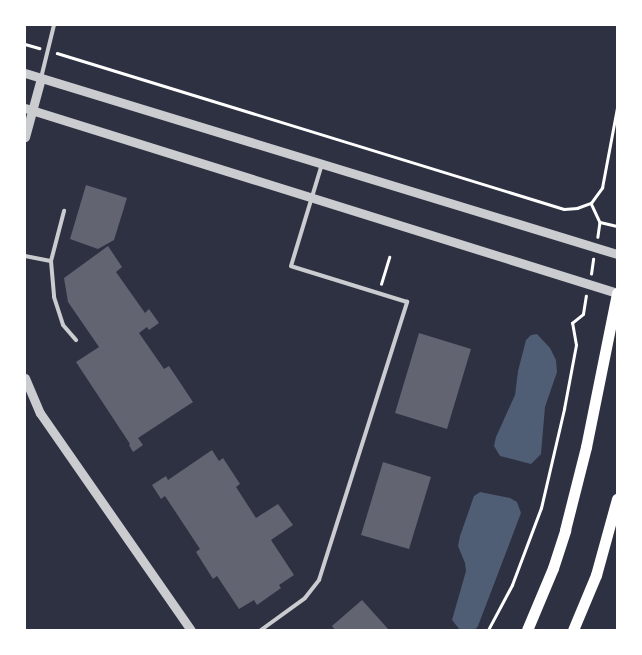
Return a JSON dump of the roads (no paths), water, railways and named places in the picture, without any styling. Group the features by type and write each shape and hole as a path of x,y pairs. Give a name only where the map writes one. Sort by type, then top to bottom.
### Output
{"main road":[{"path":"526,630 553,568 568,521 598,391 617,293"},
{"path":"573,630 596,575 617,499"}],"street":[{"path":"25,73 617,254"},
{"path":"25,137 29,109 42,78"},
{"path":"29,109 617,293"},
{"path":"25,378 40,413 97,497 192,630"}],"lane":[{"path":"42,78 54,25"},
{"path":"261,630 305,598 319,580 407,302 291,266 322,164"},
{"path":"64,211 51,261 54,297 63,325 76,340"},
{"path":"25,256 51,261"}],"water":[{"path":"537,334 550,348 556,360 557,372 545,407 541,454 531,464 500,456 494,446 496,437 515,395 518,371 526,340 531,335"},
{"path":"480,492 510,498 517,502 521,513 478,626 475,630 460,630 452,620 466,571 458,546 474,496"}]}
